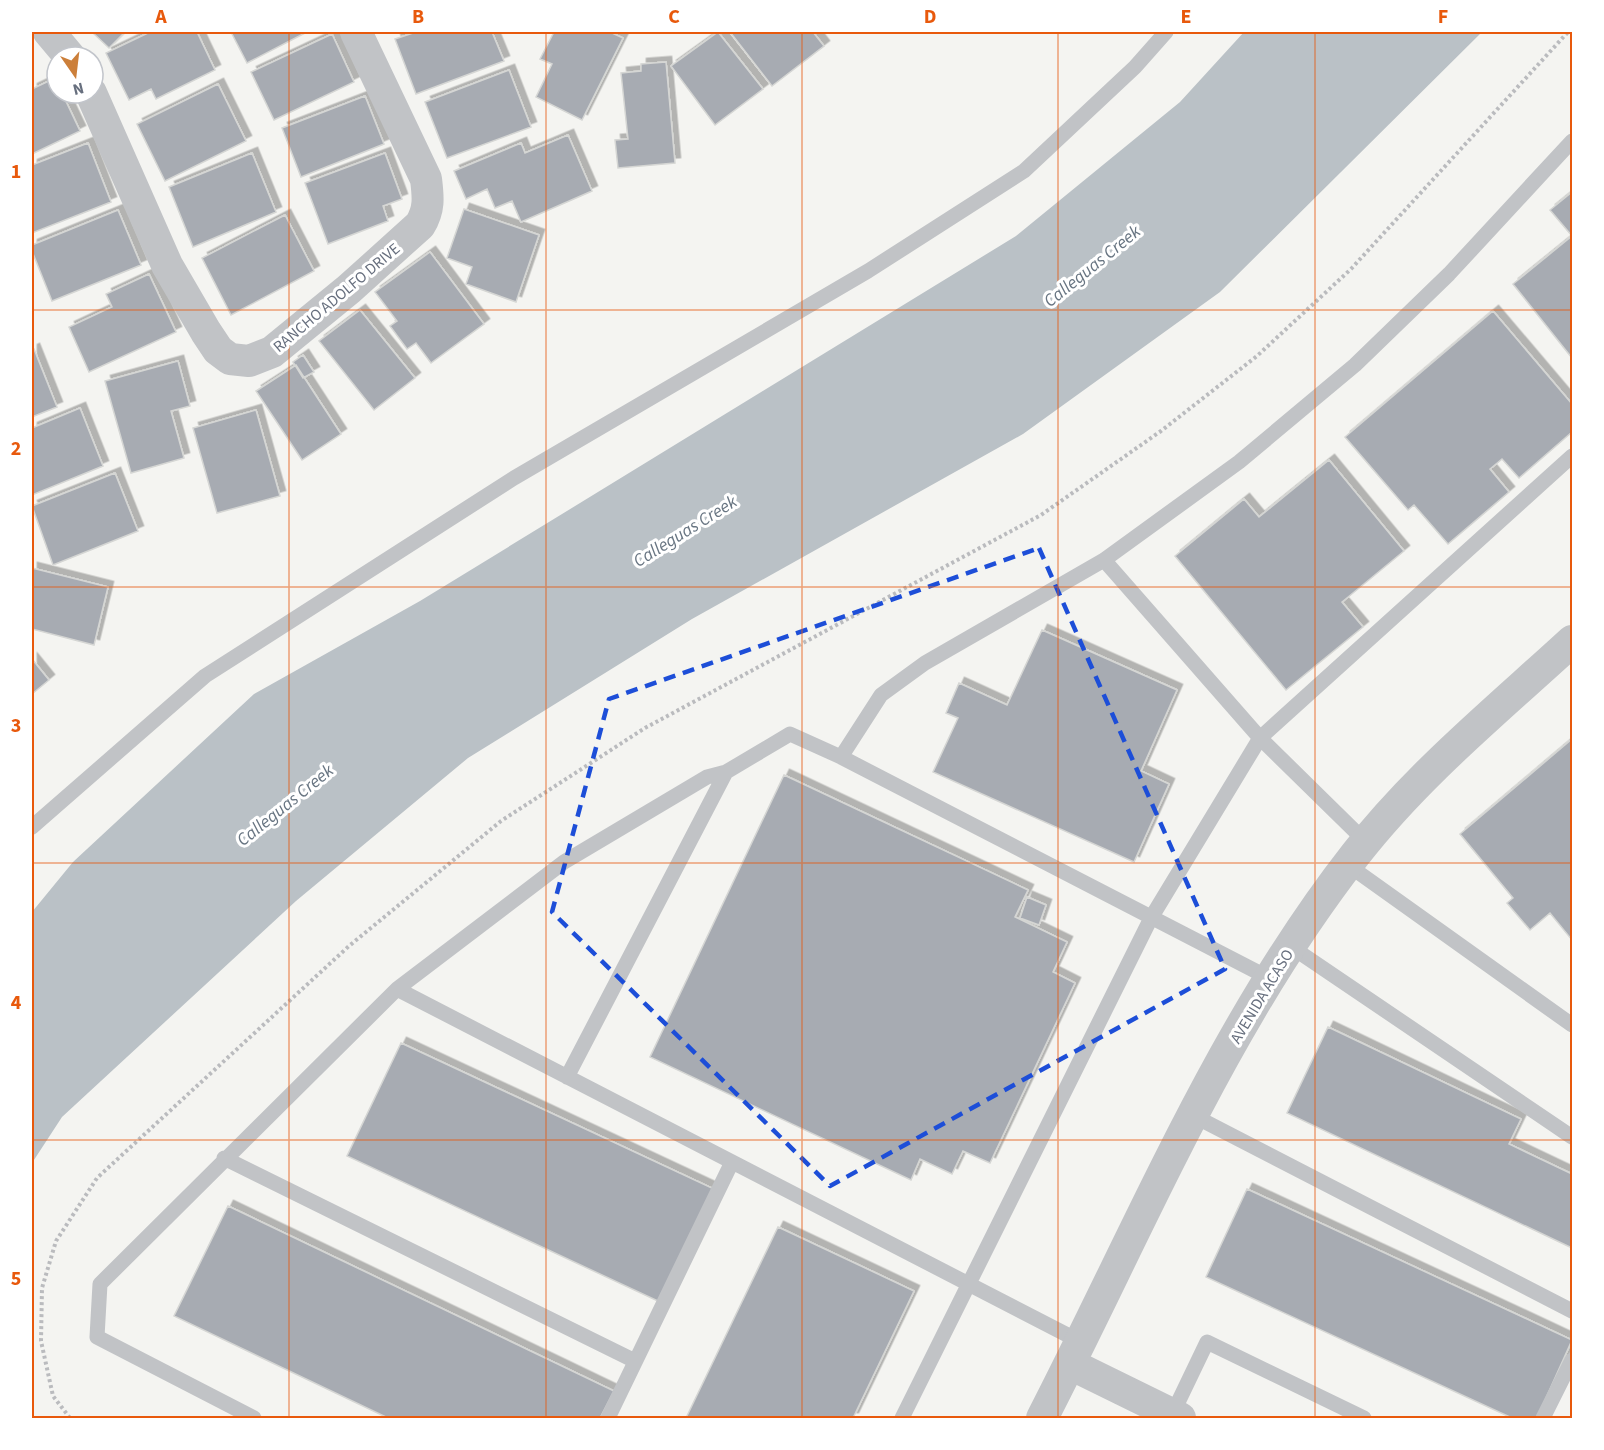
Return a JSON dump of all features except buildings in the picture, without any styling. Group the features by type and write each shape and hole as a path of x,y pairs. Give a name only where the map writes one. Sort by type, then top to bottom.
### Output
{"street":[{"path":"49,32 60,45"},
{"name":"RANCHO ADOLFO DRIVE","path":"96,105 167,265 206,332 218,350 230,358 249,361 272,352 350,289 420,225 425,216 429,200 426,179 356,32"},
{"name":"AVENIDA ACASO","path":"1042,1419 1194,1116 1269,978 1290,946 1357,853 1442,760 1572,641"},
{"path":"1075,1353 1174,1417"}],"lane":[{"path":"32,828 205,676 514,478 868,271 1024,171 1135,66 1166,32"},
{"path":"841,758 881,695 925,663 1104,560 1239,462 1355,364 1449,274 1572,141"},
{"path":"902,1419 1151,918 1260,738 1572,456"},
{"path":"1104,560 1357,853 1572,1025"},
{"path":"255,1419 97,1337 100,1284 224,1158 397,989 564,862 707,777 726,772 790,734 1269,978"},
{"path":"567,1077 726,772"},
{"path":"1290,946 1572,1137"},
{"path":"397,989 970,1285 1075,1353"},
{"path":"1194,1116 1572,1311"},
{"path":"224,1158 635,1361"},
{"path":"608,1419 732,1162"},
{"path":"1174,1417 1207,1342 1364,1419"},
{"path":"1543,1419 1572,1360"}],"path":[{"path":"70,1419 53,1396 41,1341 42,1288 56,1241 97,1178 349,946 501,821 645,728 1041,515 1161,431 1257,356 1351,269 1568,32"}],"highlighted area":[{"path":"1039,548 1225,969 830,1186 552,912 609,699"}],"water":[{"name":"Calleguas Creek","path":"1244,32 1482,32 1220,292 1023,434 692,619 468,758 296,901 62,1117 32,1163 32,912 73,862 254,694 420,601 1016,236 1180,102"}]}
